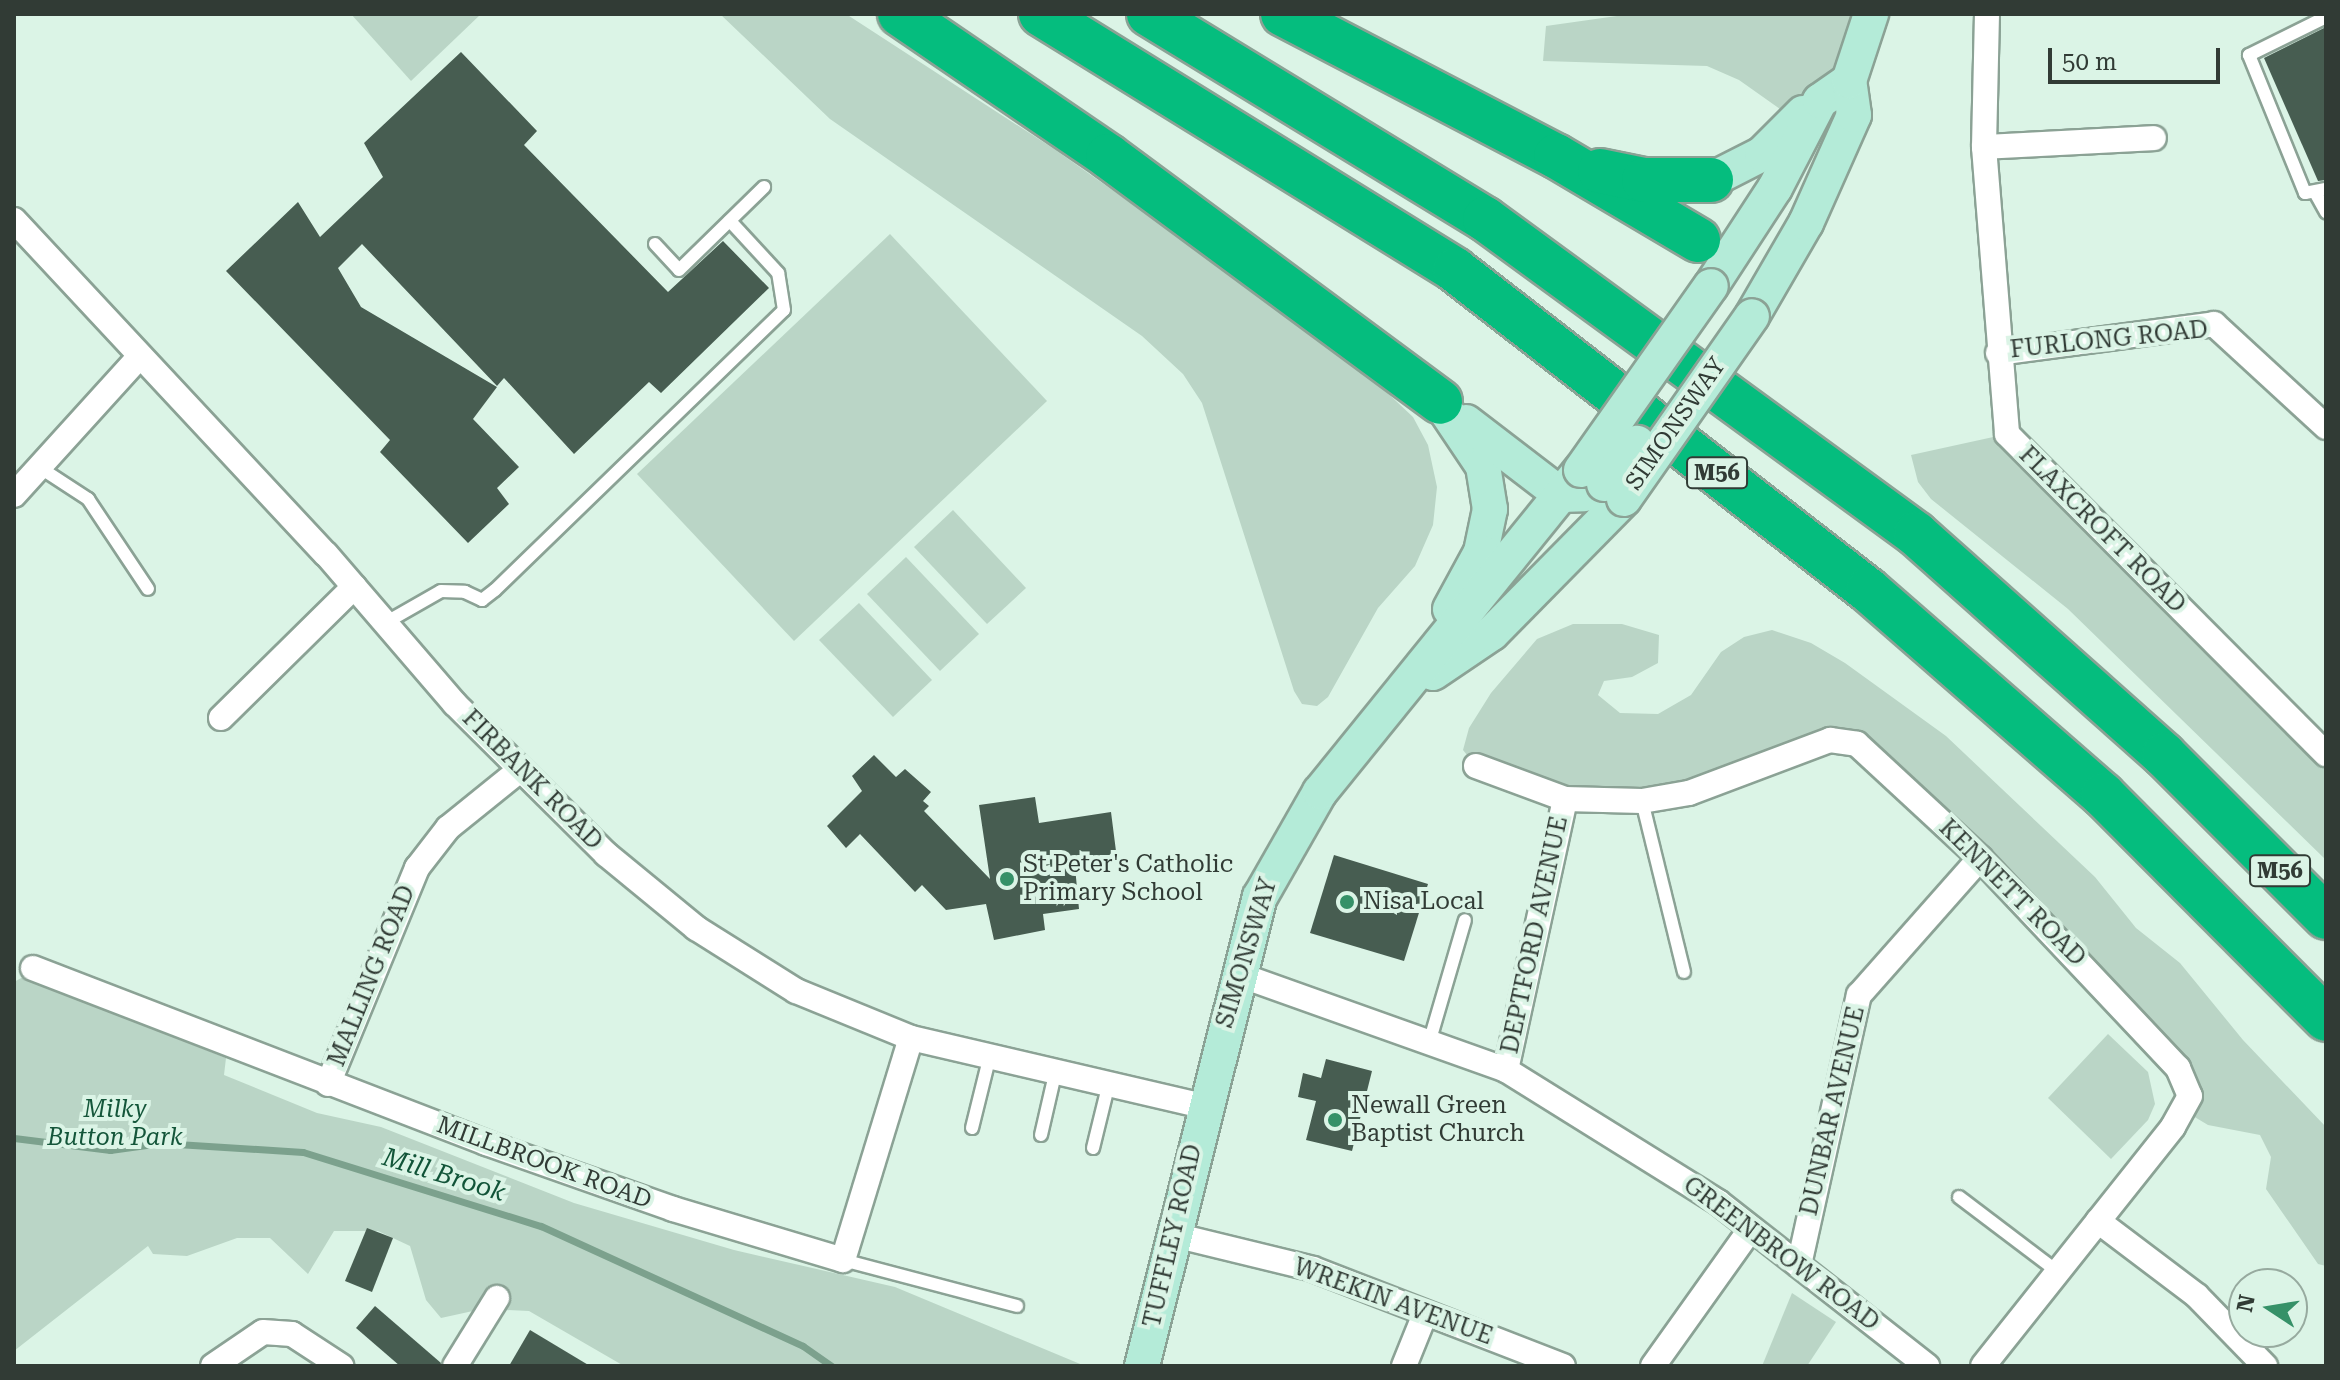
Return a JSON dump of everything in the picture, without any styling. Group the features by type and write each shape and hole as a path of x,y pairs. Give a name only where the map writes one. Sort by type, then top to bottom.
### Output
{"highway":[{"path":"900,14 1108,156 1440,402"},
{"name":"M56","path":"1041,14 1455,270 1855,580 2103,795 2326,1019"},
{"name":"M56","path":"1149,14 1485,219 1916,534 2164,755 2326,917"},
{"path":"1283,14 1556,156 1713,262"},
{"path":"1556,156 1644,180 1711,180"}],"street":[{"name":"SIMONSWAY","path":"1204,1106 1260,897 1289,839 1320,792 1399,695 1592,487 1681,416 1760,301 1806,223 1854,115 1849,81 1871,14"},
{"name":"FLAXCROFT ROAD","path":"1987,14 1984,147 1998,353 2007,434 2020,452 2326,754"},
{"name":"SIMONSWAY","path":"1399,695 1492,633 1592,487 1713,262 1775,188 1820,101 1849,81"},
{"path":"1711,180 1762,154 1794,119 1820,101"},
{"path":"1984,147 2154,138"},
{"name":"FIRBANK ROAD","path":"14,220 520,770 606,854 696,928 796,991 911,1038 1204,1106"},
{"path":"1713,262 1760,301"},
{"name":"FURLONG ROAD","path":"1998,353 2214,324 2326,427"},
{"path":"14,495 139,357"},
{"path":"1440,402 1592,487"},
{"path":"1399,695 1481,552 1488,529 1483,466 1440,402"},
{"path":"221,718 354,587"},
{"name":"KENNETT ROAD","path":"1476,766 1565,799 1642,801 1689,793 1830,740 1857,744 1980,858 2138,1022 2178,1068 2190,1096 2173,1127 1983,1366"},
{"name":"MALLING ROAD","path":"328,1084 417,868 448,828 520,770"},
{"name":"DEPTFORD AVENUE","path":"1506,1070 1565,799"},
{"name":"DUNBAR AVENUE","path":"1799,1265 1859,995 1980,858"},
{"name":"MILLBROOK ROAD","path":"33,968 328,1084 673,1209 843,1260"},
{"name":"GREENBROW ROAD","path":"1237,974 1506,1070 1718,1202 1927,1366"},
{"path":"843,1260 911,1038"},
{"name":"TUFFLEY ROAD","path":"1142,1366 1204,1106"},
{"path":"2098,1221 2197,1296 2265,1366"},
{"path":"1653,1366 1750,1230"},
{"name":"WREKIN AVENUE","path":"1174,1235 1313,1269 1563,1366"},
{"path":"455,1366 497,1298"},
{"path":"1404,1366 1425,1314"},
{"path":"213,1366 263,1332 292,1334 341,1366"}],"lane":[{"path":"2326,17 2249,55 2305,193 2321,192 2326,212"},
{"path":"655,244 679,270 764,187"},
{"path":"385,623 441,591 465,592 482,600 784,310 778,273 730,221"},
{"path":"39,467 88,499 148,589"},
{"path":"1642,801 1684,972"},
{"path":"1429,1043 1465,920"},
{"path":"972,1128 990,1055"},
{"path":"1041,1135 1056,1070"},
{"path":"1093,1148 1109,1083"},
{"path":"1959,1197 2058,1272"},
{"path":"843,1260 1017,1306"}],"green space":[{"path":"351,14 481,14 411,81"},
{"path":"720,14 846,14 1054,149 1253,289 1361,368 1413,417 1428,445 1437,487 1433,525 1415,566 1378,608 1328,697 1317,706 1302,704 1294,691 1202,403 1183,374 1142,336 830,119"},
{"path":"1631,14 1871,14 1849,81 1794,119 1739,80 1707,66 1543,61 1546,26"},
{"path":"890,234 1047,401 794,641 637,474"},
{"path":"2007,434 2326,754 2326,860 2068,609 1931,499 1918,482 1911,455"},
{"path":"953,510 1026,588 987,624 914,547"},
{"path":"906,557 979,634 940,671 867,594"},
{"path":"859,603 932,680 893,717 819,640"},
{"path":"1573,624 1622,624 1659,635 1658,663 1632,677 1604,681 1598,695 1620,713 1658,714 1691,695 1721,652 1744,637 1772,630 1811,643 1845,663 1946,736 2095,877 2136,928 2180,963 2243,1040 2326,1127 2326,1266 2318,1264 2266,1189 2271,1157 2260,1135 2208,1125 2183,1110 2190,1096 1857,744 1689,793 1565,799 1476,766 1463,750 1469,728 1491,693 1537,639"},
{"name":"Milky Button Park","path":"23,977 226,1058 224,1075 317,1113 381,1127 574,1203 734,1250 895,1287 1085,1366 624,1366 529,1311 482,1309 441,1318 426,1300 410,1246 378,1231 334,1231 308,1274 270,1238 237,1238 187,1256 153,1254 148,1246 14,1351 14,982"},
{"path":"2108,1034 2148,1072 2155,1104 2148,1120 2111,1159 2048,1098"},
{"path":"1792,1293 1836,1322 1807,1366 1762,1366"}],"building":[{"path":"2326,27 2326,180 2318,181 2264,58"},
{"path":"461,52 537,131 524,145 668,292 723,241 769,288 661,393 649,382 574,454 504,378 497,386 362,244 338,268 361,307 497,387 473,419 519,467 497,488 509,504 468,543 380,452 390,440 226,271 298,202 320,237 383,177 364,143"},
{"path":"874,755 896,777 905,769 931,792 923,801 929,806 924,811 990,879 979,805 1035,797 1039,823 1111,812 1117,859 1075,867 1079,909 1043,914 1045,930 994,940 986,904 946,910 922,885 915,892 860,834 846,848 827,826 862,791 852,776"},
{"path":"1334,855 1428,884 1404,961 1310,933"},
{"name":"Newall Green Baptist Church","path":"1326,1059 1372,1071 1352,1151 1306,1140 1316,1101 1298,1097 1303,1073 1321,1078"},
{"path":"367,1228 393,1238 372,1292 345,1281"},
{"path":"375,1306 441,1363 440,1366 400,1366 356,1328"},
{"path":"530,1330 590,1366 509,1366"}],"waterway":[{"name":"Mill Brook","path":"14,1138 110,1150 161,1143 303,1152 541,1226 803,1346 832,1366"}],"place":[{"name":"St Peter's Catholic Primary School","path":"1007,879"},
{"name":"Nisa Local","path":"1347,902"},
{"name":"Newall Green Baptist Church","path":"1335,1120"}]}
